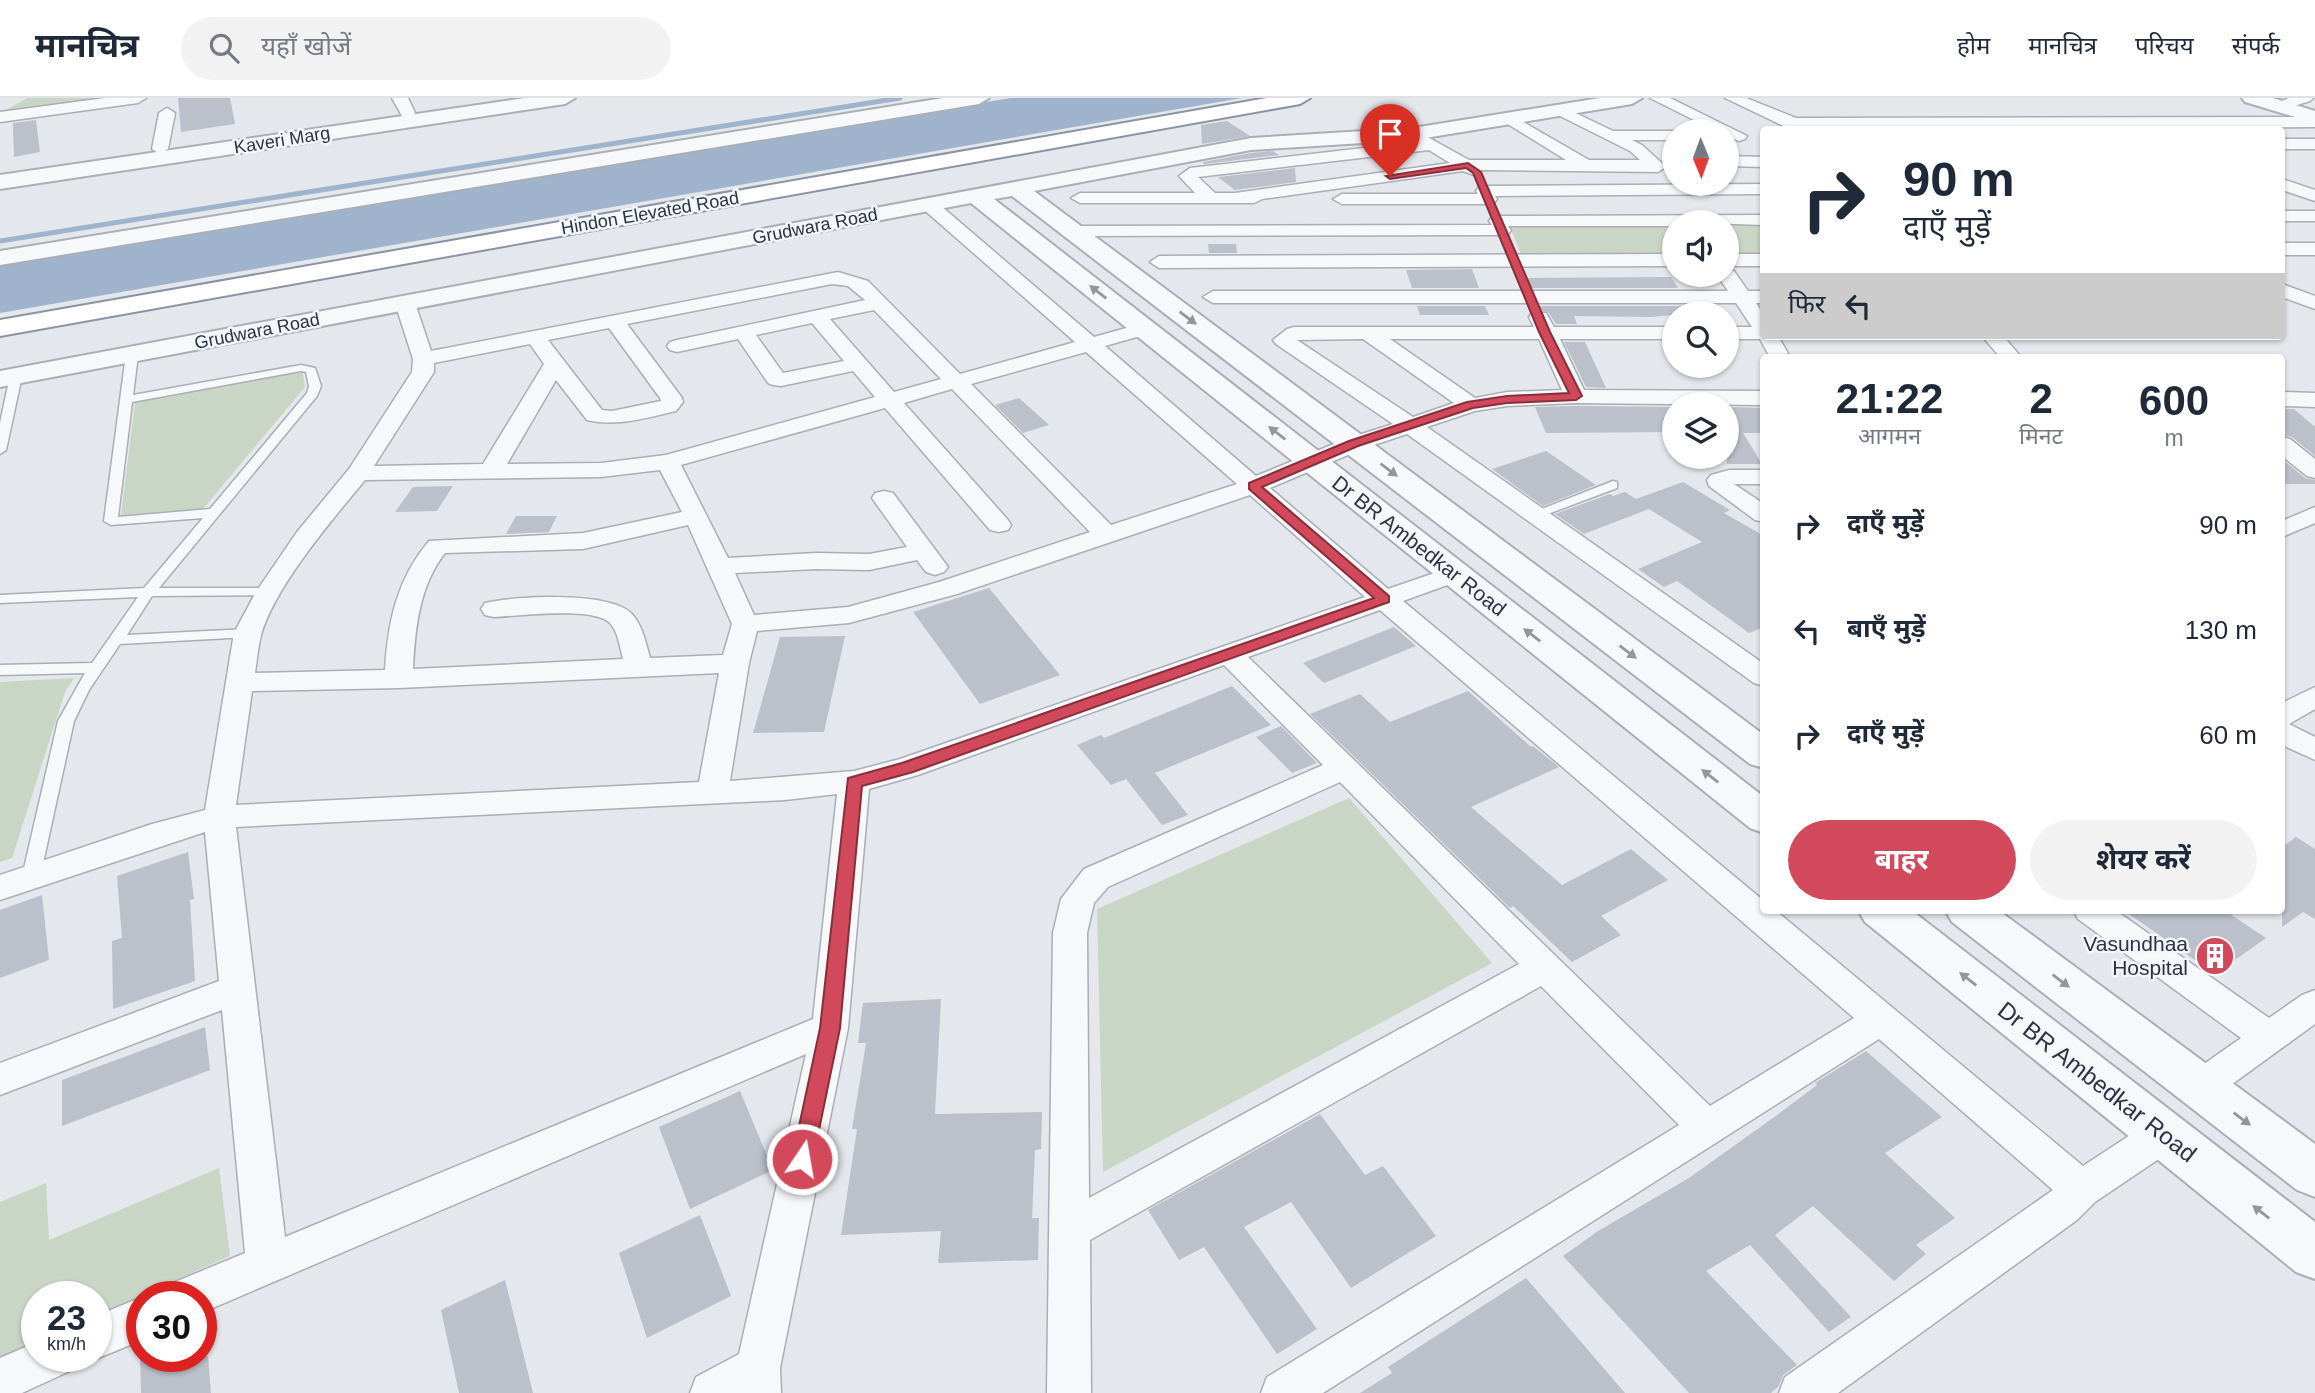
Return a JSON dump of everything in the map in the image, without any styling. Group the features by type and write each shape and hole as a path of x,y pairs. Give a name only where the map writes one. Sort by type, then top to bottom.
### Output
{"highway":[{"name":"Hindon Elevated Road","path":"0,314 1233,98"},
{"name":"Hindon Elevated Road","path":"0,328 1300,98"}],"street":[{"path":"0,107 18,98"},
{"path":"0,117 138,98"},
{"name":"Kaveri Marg","path":"0,173 160,149 403,106 509,98"},
{"name":"Kaveri Marg","path":"0,183 565,98"},
{"path":"0,258 979,98"},
{"name":"Grudwara Road","path":"8,377 1251,144 1413,134 1632,98"},
{"path":"1658,98 1703,119"},
{"path":"1733,98 1798,126 2185,126 2315,122"},
{"path":"2252,98 2315,117"},
{"path":"2278,106 2305,98"},
{"path":"1986,106 2010,126"},
{"path":"1561,111 1636,148 1662,172"},
{"path":"160,149 167,113"},
{"path":"1511,120 1586,165"},
{"path":"1413,134 1476,172 1545,332 1576,396"},
{"path":"1608,135 1662,135"},
{"path":"2285,144 2315,144"},
{"path":"1210,198 1186,178 1187,176 1434,145"},
{"path":"1235,198 1468,166 1662,162"},
{"path":"1740,162 1760,162"},
{"path":"2285,176 2315,176"},
{"path":"2285,185 2315,196"},
{"name":"Dr BR Ambedkar Road","path":"1016,188 1760,752"},
{"path":"1740,189 1760,189"},
{"path":"1080,198 1321,198 1662,190"},
{"name":"Dr BR Ambedkar Road","path":"975,195 1760,815"},
{"path":"1321,198 1342,297"},
{"path":"928,204 1384,599 2081,1189"},
{"path":"2285,216 2315,216"},
{"path":"1739,220 1760,220"},
{"path":"1073,231 1328,230 1662,222"},
{"path":"2285,249 2315,249"},
{"path":"1159,262 1662,260"},
{"path":"1739,260 1760,260"},
{"path":"423,359 832,277 851,278 861,285 1106,534"},
{"path":"2285,285 2315,285"},
{"path":"1735,287 1760,326"},
{"path":"2285,291 2315,303"},
{"path":"1213,296 1760,297"},
{"path":"267,1262 219,817 248,633 269,592 309,532 358,473 424,372 423,359 405,303"},
{"path":"677,346 878,303"},
{"path":"817,317 999,525"},
{"path":"536,337 553,366 566,375 595,415 602,418 668,406 672,402 671,398 614,320"},
{"path":"358,473 601,470 667,461 1144,329"},
{"path":"743,332 776,378 781,380 858,364"},
{"path":"1662,333 1294,333 1283,340 1410,425 1760,674"},
{"path":"1368,333 1471,405"},
{"path":"1739,333 1760,333"},
{"path":"1996,340 2008,354"},
{"path":"491,471 553,366"},
{"path":"745,624 849,615 948,588 1253,486 1354,443 1471,405 1507,399 1576,396 1760,398"},
{"path":"2285,400 2315,400"},
{"path":"2285,446 2315,471"},
{"path":"667,461 696,516 745,624 735,663 713,792"},
{"path":"1760,477 1729,477 1719,480 1721,486 1760,511"},
{"path":"884,498 925,551 948,588"},
{"path":"2285,529 2315,514"},
{"path":"399,679 401,643 409,597 431,554 439,546 583,541 696,516"},
{"path":"719,566 816,561 869,562 925,551"},
{"path":"0,888 163,832 219,817 713,792 854,782 907,768 1455,574"},
{"path":"494,609 597,607 614,611 623,618 639,667"},
{"path":"1229,654 1707,1128"},
{"path":"239,682 399,679 735,663"},
{"path":"2285,714 2315,696"},
{"path":"2285,734 2315,750"},
{"path":"1069,1393 1069,933 1077,899 1096,878 1345,768"},
{"path":"712,1393 759,1381 830,1028 854,782"},
{"name":"Dr BR Ambedkar Road","path":"1885,914 2315,1254"},
{"path":"1972,914 2315,1174"},
{"path":"2096,914 2268,1037"},
{"path":"1068,1231 1545,967"},
{"path":"0,1079 237,989"},
{"path":"2200,1087 2315,1005"},
{"path":"1283,1393 1880,1020"},
{"path":"217,1285 830,1028"},
{"path":"1801,1393 2063,1207 2081,1189 2164,1134"},
{"path":"0,1380 21,1371"}],"lane":[{"path":"132,355 111,521 211,513"},
{"path":"31,877 66,721 97,668 148,592 211,513 313,394 315,386 311,370 301,368 126,400"},
{"path":"0,450 8,377"},
{"path":"1535,514 1613,485"},
{"path":"0,599 148,592 269,592"},
{"path":"116,640 248,633"},
{"path":"0,670 97,668"}],"green space":[{"path":"27,98 100,98 2,112"},
{"path":"1509,225 1662,226 1662,255 1521,254"},
{"path":"1739,225 1760,225 1760,254 1739,255"},
{"path":"302,369 305,387 203,509 121,516 135,402"},
{"path":"74,678 65,692 12,858 0,862 0,682"},
{"path":"1349,798 1492,963 1103,1172 1097,909"},
{"path":"219,1168 230,1256 173,1281 126,1281 126,1302 112,1308 112,1281 21,1281 21,1348 0,1357 0,1202 46,1183 49,1240"}],"water":[{"path":"1011,98 1242,98 0,313 0,263"}],"building":[{"path":"178,98 230,98 235,124 181,132"},
{"path":"36,120 40,152 14,157 13,123"},
{"path":"1227,121 1250,136 1202,144 1201,125"},
{"path":"1273,151 1279,155 1203,162 1251,153"},
{"path":"1295,168 1296,182 1235,190 1218,177"},
{"path":"1208,244 1236,244 1237,253 1209,253"},
{"path":"1472,269 1479,288 1412,288 1406,270"},
{"path":"1662,277 1662,287 1678,288 1528,288 1524,278"},
{"path":"1417,306 1485,306 1489,315 1420,315"},
{"path":"1536,306 1662,306 1662,316 1574,316 1577,324 1556,324 1548,312 1538,310"},
{"path":"1564,342 1585,342 1606,388 1586,387"},
{"path":"1019,398 1049,425 1023,433 995,405"},
{"path":"1535,407 1662,407 1662,432 1546,433"},
{"path":"1739,407 1760,408 1760,433 1743,433 1760,464 1739,464"},
{"path":"2285,409 2294,409 2315,427 2315,456 2292,437 2285,436"},
{"path":"1546,451 1596,485 1543,506 1492,469"},
{"path":"2285,461 2305,478 2315,480 2315,484 2285,484"},
{"path":"1683,482 1730,510 1724,513 1760,534 1760,629 1749,633 1677,581 1664,587 1638,569 1702,542 1649,509 1584,534 1555,514 1610,494 1613,496 1625,492 1636,499"},
{"path":"453,486 437,511 395,512 413,487"},
{"path":"516,516 557,516 549,532 506,534"},
{"path":"989,588 1060,675 980,704 913,612"},
{"path":"1394,627 1416,646 1324,683 1303,663"},
{"path":"845,636 824,732 753,733 780,637"},
{"path":"1232,686 1271,725 1155,773 1188,815 1162,825 1126,779 1111,785 1077,745 1101,735 1104,738"},
{"path":"1468,691 1531,747 1559,767 1471,807 1562,885 1631,849 1668,880 1601,916 1621,935 1572,962 1513,906 1510,908 1310,714 1360,694 1390,722"},
{"path":"1281,726 1317,763 1292,773 1256,737"},
{"path":"2296,837 2315,849 2315,919 2303,912 2282,927 2282,914 2285,914 2285,845"},
{"path":"188,852 194,899 190,900 195,981 113,1009 112,941 122,938 117,876"},
{"path":"42,895 49,960 0,978 0,910"},
{"name":"Vasundhaa Hospital","path":"2129,914 2230,914 2266,938 2215,974"},
{"path":"941,999 935,1114 1042,1112 1041,1149 1035,1150 1032,1218 1039,1218 1038,1260 938,1263 941,1231 841,1235 857,1129 852,1129 866,1043 858,1043 863,1003"},
{"path":"205,1027 210,1070 62,1126 62,1080"},
{"path":"1866,1051 1942,1117 1885,1153 1955,1218 1916,1245 1926,1254 1894,1281 1813,1206 1775,1235 1851,1317 1829,1332 1750,1245 1706,1271 1797,1365 1783,1375 1779,1386 1771,1393 1689,1393 1563,1256 1598,1231 1689,1178 1817,1085 1815,1083"},
{"path":"740,1091 773,1170 690,1209 659,1127"},
{"path":"1320,1114 1365,1175 1383,1166 1436,1236 1351,1288 1291,1202 1244,1227 1317,1329 1277,1354 1204,1247 1179,1260 1148,1210"},
{"path":"700,1215 731,1296 647,1338 619,1253"},
{"path":"1526,1278 1625,1393 1360,1393 1392,1373 1388,1367"},
{"path":"505,1280 533,1393 459,1393 441,1310"},
{"path":"140,1372 209,1372 211,1393 141,1393"}],"waterway":[{"path":"0,241 900,98"}],"place":[{"name":"Vasundhaa Hospital","path":"2215,956"}],"route":[{"path":"802,1159 830,1028 854,782 907,768 1384,599 1253,486 1354,443 1471,405 1507,399 1576,396 1545,332 1476,172 1468,166 1390,176"}]}
